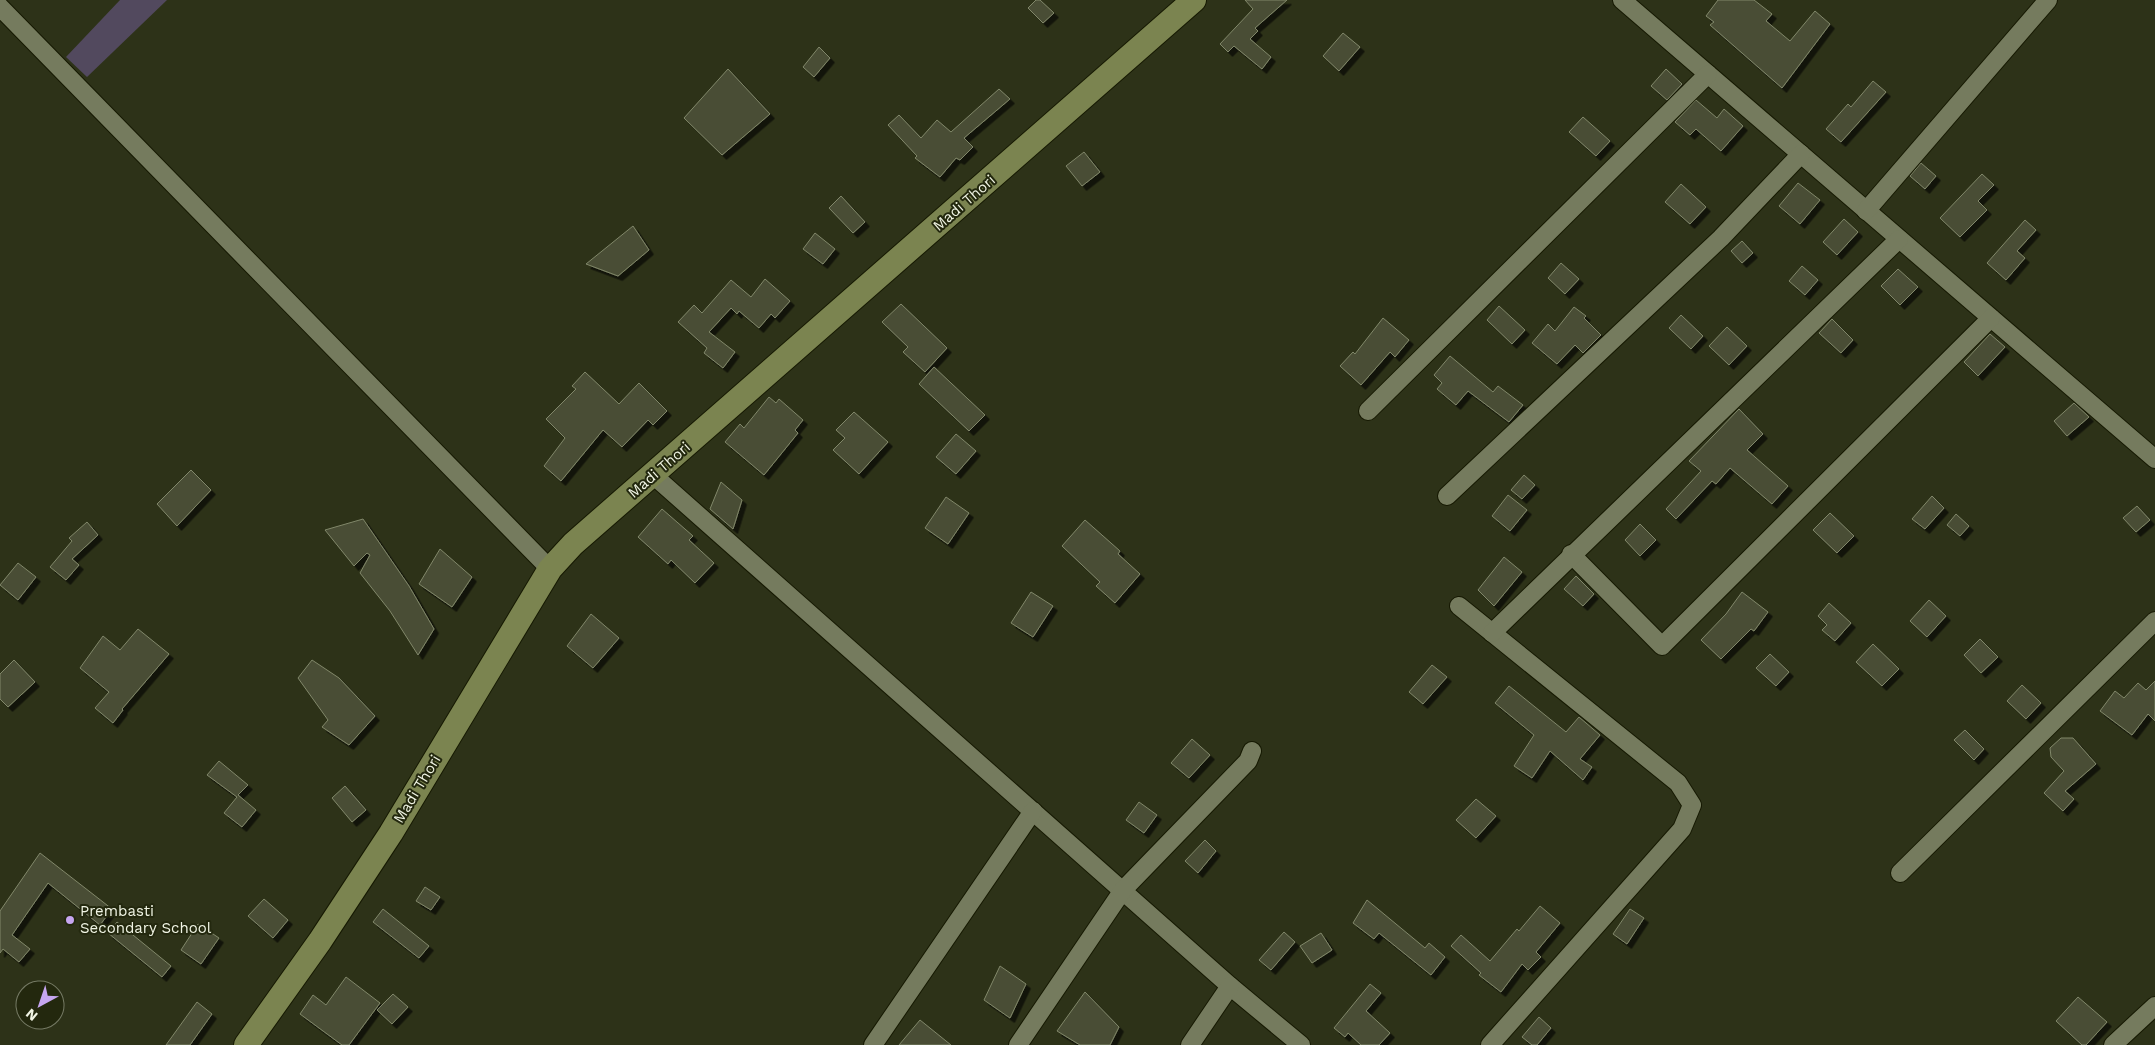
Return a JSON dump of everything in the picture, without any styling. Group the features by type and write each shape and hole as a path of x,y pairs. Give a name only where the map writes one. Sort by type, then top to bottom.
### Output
{"main road":[{"name":"Madi Thori","path":"246,1045 320,941 390,833 550,568 573,544 1194,0"}],"street":[{"path":"1622,0 2155,459"},
{"path":"1866,211 2048,0"},
{"path":"0,7 550,568"},
{"path":"1368,411 1708,74"},
{"path":"1447,496 1721,238 1801,154"},
{"path":"1492,633 1571,554 1899,239"},
{"path":"1571,554 1662,646 1991,318"},
{"path":"653,475 1230,986 1301,1045"},
{"path":"1459,606 1678,783 1692,805 1682,829 1490,1045"},
{"path":"1900,873 2155,621"},
{"path":"1018,1045 1123,890 1248,761 1252,751"},
{"path":"874,1045 1033,811"},
{"path":"1190,1045 1230,986"},
{"path":"2114,1045 2155,1006"}],"shaded area":[{"path":"120,0 167,0 87,77 66,57"}],"building":[{"path":"1036,0 1040,0 1054,13 1043,23 1028,8"},
{"path":"1245,0 1287,0 1255,28 1258,31 1250,39 1271,57 1262,69 1234,46 1228,52 1220,44 1253,9"},
{"path":"1718,0 1754,0 1772,14 1766,21 1790,41 1815,11 1830,24 1782,88 1710,25 1714,22 1706,16"},
{"path":"1343,33 1360,47 1339,71 1323,56"},
{"path":"819,47 830,58 814,77 803,67"},
{"path":"728,69 770,114 722,155 684,118"},
{"path":"1666,69 1682,84 1667,100 1651,86"},
{"path":"1873,81 1886,92 1841,142 1826,129 1848,104 1851,107"},
{"path":"999,89 1010,99 964,138 973,147 960,160 956,158 940,177 915,158 917,156 888,125 899,115 921,138 937,120 951,132"},
{"path":"1696,100 1717,118 1724,109 1743,126 1721,151 1696,129 1690,135 1675,122"},
{"path":"1583,117 1610,141 1596,156 1569,132"},
{"path":"1084,152 1100,172 1082,186 1066,166"},
{"path":"1921,163 1936,176 1925,189 1910,176"},
{"path":"1982,174 1994,185 1978,201 1987,210 1960,237 1940,218"},
{"path":"1798,183 1820,200 1800,224 1779,206"},
{"path":"1681,184 1706,207 1690,224 1665,202"},
{"path":"841,196 865,222 853,233 829,208"},
{"path":"1844,219 1858,232 1837,255 1823,242"},
{"path":"2025,220 2036,230 2017,251 2025,258 2006,280 1987,263"},
{"path":"633,226 649,250 618,276 586,264"},
{"path":"815,233 835,249 823,264 803,249"},
{"path":"1742,241 1753,253 1742,263 1731,251"},
{"path":"1561,263 1579,279 1565,294 1548,278"},
{"path":"1802,266 1818,280 1805,295 1789,281"},
{"path":"1898,269 1918,287 1900,305 1881,286"},
{"path":"765,279 790,301 775,318 771,314 759,328 739,311 737,314 731,308 709,332 735,352 723,368 704,353 707,348 678,322 694,305 702,313 731,280 751,297"},
{"path":"901,304 947,348 925,372 903,352 908,347 882,322"},
{"path":"1499,306 1525,330 1512,344 1487,320"},
{"path":"1574,307 1586,316 1584,318 1601,335 1583,353 1575,345 1557,364 1532,343 1548,324 1555,331"},
{"path":"1681,315 1703,336 1691,349 1669,328"},
{"path":"1383,318 1409,340 1395,357 1390,352 1361,385 1340,366 1353,352 1355,354"},
{"path":"1832,319 1853,340 1841,353 1819,333"},
{"path":"1727,327 1747,346 1729,365 1709,346"},
{"path":"1990,334 2005,347 1978,376 1964,362"},
{"path":"1450,356 1493,392 1498,386 1523,405 1509,422 1468,391 1456,405 1437,389 1442,383 1434,375"},
{"path":"934,367 985,415 969,431 919,384"},
{"path":"585,372 619,404 639,383 667,411 653,425 648,420 622,447 603,430 561,481 544,466 565,438 546,419 576,389 572,386"},
{"path":"769,397 776,403 779,399 803,420 795,430 798,433 764,475 725,442 740,424 744,428"},
{"path":"2074,403 2089,417 2067,436 2054,421"},
{"path":"1739,409 1763,434 1747,450 1788,486 1772,504 1730,468 1716,484 1712,481 1676,519 1666,509 1701,471 1689,461"},
{"path":"854,412 888,442 859,474 833,450 845,438 836,430"},
{"path":"956,434 976,451 956,474 936,457"},
{"path":"191,470 211,490 177,526 157,504"},
{"path":"1524,475 1535,485 1522,499 1511,490"},
{"path":"721,482 742,500 733,529 710,509"},
{"path":"1508,495 1527,510 1510,531 1492,516"},
{"path":"1932,496 1944,508 1925,529 1912,519"},
{"path":"946,497 969,513 948,544 925,528"},
{"path":"2137,506 2150,520 2136,532 2123,518"},
{"path":"662,509 693,536 689,540 714,563 695,583 671,560 668,564 638,537"},
{"path":"1830,513 1854,536 1837,553 1813,530"},
{"path":"1956,514 1969,526 1960,536 1947,525"},
{"path":"363,519 409,586 434,629 418,655 390,611 360,573 370,555 367,553 354,566 325,530"},
{"path":"1085,520 1120,551 1118,554 1140,574 1115,603 1096,586 1100,582 1062,546"},
{"path":"87,522 98,535 72,559 79,565 66,580 50,567 72,541 69,538"},
{"path":"1640,524 1656,540 1640,556 1625,540"},
{"path":"440,549 472,577 452,607 419,584"},
{"path":"1504,557 1522,572 1494,606 1478,590"},
{"path":"18,563 36,577 18,600 0,585"},
{"path":"1576,576 1594,594 1583,606 1564,589"},
{"path":"1031,592 1053,606 1033,637 1011,623"},
{"path":"1742,592 1768,612 1754,631 1751,629 1721,659 1701,640 1726,614"},
{"path":"1929,600 1946,616 1927,637 1910,621"},
{"path":"1829,603 1851,623 1835,641 1822,630 1827,625 1818,616"},
{"path":"591,614 619,638 593,668 567,646"},
{"path":"138,629 169,654 122,709 113,723 95,708 109,692 80,668 103,636 120,650"},
{"path":"1980,639 1998,657 1981,673 1964,655"},
{"path":"1873,644 1899,669 1882,686 1856,662"},
{"path":"1770,654 1789,672 1776,686 1756,668"},
{"path":"14,660 35,682 8,707 0,699 0,674"},
{"path":"312,660 339,678 375,716 349,745 322,727 328,720 298,678"},
{"path":"1432,665 1447,677 1423,704 1409,692"},
{"path":"2155,681 2155,721 2148,714 2132,735 2100,711 2115,691 2124,698 2138,683 2146,690"},
{"path":"2022,685 2041,703 2026,719 2007,701"},
{"path":"1509,686 1566,732 1579,717 1600,735 1580,759 1592,767 1583,780 1550,751 1532,778 1514,766 1534,735 1495,703"},
{"path":"1965,730 1984,749 1974,760 1954,740"},
{"path":"2061,738 2073,738 2096,764 2065,791 2074,799 2063,811 2044,793 2064,771 2051,757 2050,748"},
{"path":"1192,739 1210,755 1189,778 1171,763"},
{"path":"219,761 248,785 238,795 256,810 242,827 224,813 237,797 207,775"},
{"path":"345,786 366,810 352,822 332,798"},
{"path":"1476,799 1496,816 1476,838 1456,820"},
{"path":"1139,802 1157,815 1144,833 1126,820"},
{"path":"1205,840 1216,851 1198,873 1185,861"},
{"path":"40,853 112,909 100,925 48,883 12,935 30,949 19,962 3,949 0,953 0,911"},
{"path":"425,887 440,897 431,910 416,901"},
{"path":"264,899 288,920 273,938 248,916"},
{"path":"1367,900 1425,948 1429,943 1445,957 1431,975 1379,933 1374,939 1353,923"},
{"path":"1540,906 1560,923 1536,952 1541,957 1528,970 1522,964 1501,992 1479,975 1481,973 1451,946 1461,935 1490,961 1517,929 1519,931"},
{"path":"383,909 429,946 419,958 373,922"},
{"path":"1630,909 1644,918 1627,944 1613,934"},
{"path":"117,922 171,966 162,977 108,933"},
{"path":"198,924 219,938 201,964 181,950"},
{"path":"1284,932 1295,942 1271,970 1259,960"},
{"path":"1321,933 1332,950 1312,963 1300,946"},
{"path":"1000,966 1026,984 1010,1018 984,1000"},
{"path":"346,977 380,1003 349,1045 342,1045 300,1014 313,995 326,1005"},
{"path":"1370,984 1381,993 1366,1011 1390,1033 1379,1045 1361,1045 1348,1033 1345,1037 1334,1028"},
{"path":"1085,992 1119,1027 1110,1045 1080,1045 1057,1031"},
{"path":"393,994 408,1007 392,1024 377,1010"},
{"path":"2078,997 2107,1022 2086,1045 2082,1045 2056,1021"},
{"path":"197,1002 212,1014 190,1045 166,1045"},
{"path":"1539,1017 1551,1028 1537,1045 1532,1045 1522,1037"},
{"path":"920,1020 951,1045 899,1045"}],"place":[{"name":"Prembasti Secondary School","path":"70,920"}]}
